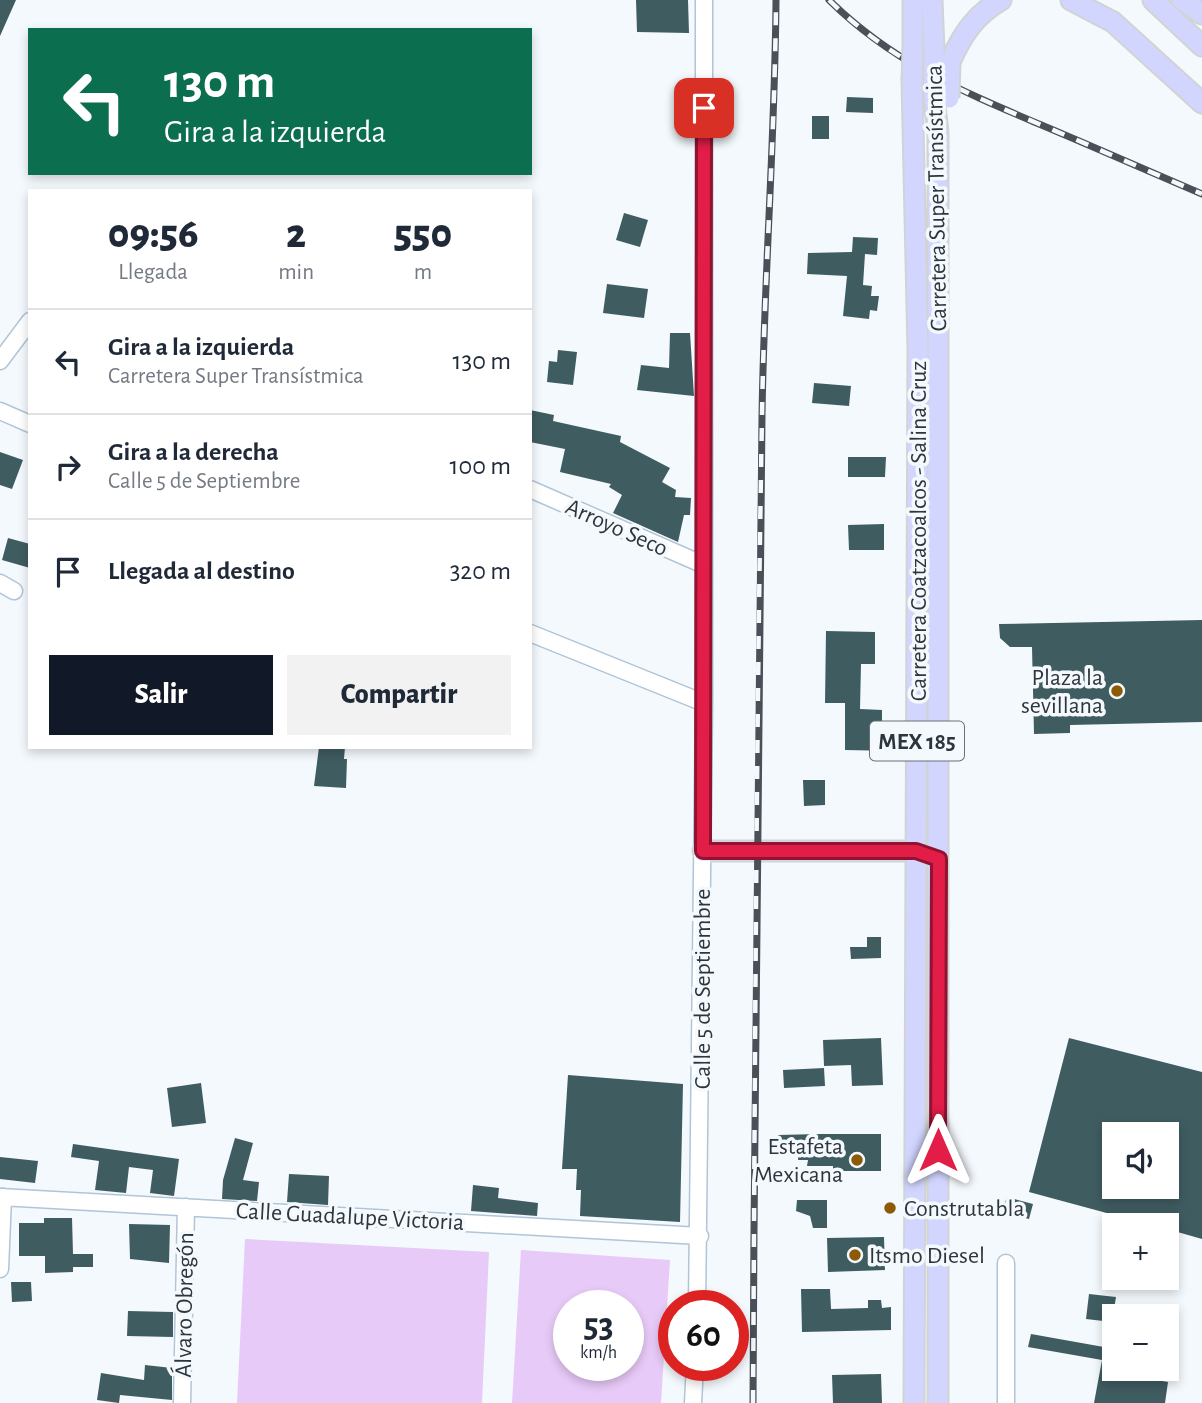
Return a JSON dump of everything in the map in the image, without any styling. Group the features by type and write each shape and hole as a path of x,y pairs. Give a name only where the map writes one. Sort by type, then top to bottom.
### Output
{"main road":[{"name":"Carretera Super Transístmica","path":"912,80 913,0"},
{"name":"Carretera Super Transístmica","path":"933,0 934,51 941,98 938,132 938,1403"},
{"path":"941,98 950,62 971,24 985,9 1002,0"},
{"path":"1071,0 1113,22 1202,103"},
{"path":"1153,0 1202,46"},
{"path":"1182,0 1202,14"},
{"path":"1190,0 1202,14"},
{"name":"Carretera Coatzacoalcos - Salina Cruz","path":"912,80 918,350 914,1403"},
{"path":"703,851 916,851 939,859"}],"street":[{"name":"Calle 5 de Septiembre","path":"698,1290 704,703 704,0"},
{"path":"0,361 28,324"},
{"path":"0,411 28,423"},
{"name":"Arroyo Seco","path":"532,490 704,565"},
{"path":"532,634 704,703"},
{"path":"0,1269 1,1197"},
{"name":"Calle Guadalupe Victoria","path":"1,1197 700,1236"},
{"name":"Álvaro Obregón","path":"182,1403 187,1207"},
{"path":"1006,1264 1006,1403"},
{"path":"693,1403 694,1381"}],"shaded area":[{"path":"245,1239 489,1252 482,1403 237,1403"},
{"path":"521,1250 670,1260 668,1290 658,1290 658,1381 662,1381 661,1403 512,1403"}],"building":[{"path":"0,0 16,0 0,36"},
{"path":"636,0 688,0 689,33 637,32"},
{"path":"847,97 873,98 873,113 846,112"},
{"path":"812,116 829,116 829,139 812,139"},
{"path":"624,213 648,220 640,247 616,240"},
{"path":"853,237 878,238 877,255 865,254 863,285 872,286 871,296 879,296 877,311 870,310 869,319 843,316 847,276 807,274 808,253 852,252"},
{"path":"607,284 648,289 644,318 603,313"},
{"path":"670,333 690,333 694,396 637,390 641,365 669,368"},
{"path":"558,350 577,352 573,385 547,382 549,361 557,362"},
{"path":"814,383 851,386 849,406 812,403"},
{"path":"532,410 554,415 553,421 621,436 620,442 670,468 662,482 676,490 675,497 691,498 690,515 684,515 678,542 613,513 622,495 609,487 611,484 560,472 565,449 532,442"},
{"path":"0,452 23,460 12,489 0,485"},
{"path":"848,457 886,457 885,477 848,477"},
{"path":"884,524 884,550 849,550 848,525"},
{"path":"8,538 28,543 28,567 2,560"},
{"path":"1202,620 1202,722 1070,725 1070,733 1034,734 1032,647 1010,647 1000,638 999,624"},
{"path":"826,631 875,632 875,664 861,664 860,709 882,710 882,722 895,722 895,751 845,750 845,703 825,703"},
{"path":"319,749 345,749 346,788 314,786"},
{"path":"803,780 825,780 825,805 804,806"},
{"path":"867,937 881,937 881,958 851,959 850,947 867,947"},
{"path":"881,1038 883,1085 852,1086 851,1065 824,1066 823,1040"},
{"path":"1069,1038 1202,1072 1202,1239 1179,1232 1179,1213 1107,1213 1029,1192"},
{"path":"824,1068 825,1086 784,1088 783,1070"},
{"path":"568,1075 683,1084 680,1222 580,1216 581,1190 576,1190 577,1169 562,1169"},
{"path":"201,1083 206,1123 172,1127 167,1088"},
{"name":"Estafeta Mexicana","path":"881,1134 881,1171 833,1171 833,1166 807,1166 808,1160 798,1160 799,1148 778,1149 778,1135"},
{"path":"235,1138 253,1143 243,1180 259,1182 257,1201 222,1199 223,1180"},
{"path":"73,1144 179,1159 174,1196 150,1193 153,1170 129,1167 126,1193 95,1190 99,1161 71,1157"},
{"path":"0,1157 38,1161 35,1183 0,1179"},
{"path":"289,1174 329,1176 328,1205 287,1202"},
{"path":"473,1185 499,1188 498,1198 538,1203 537,1216 471,1211"},
{"path":"1007,1197 1033,1204 1029,1219 1002,1212"},
{"path":"797,1200 827,1200 827,1228 813,1228 810,1216 796,1211"},
{"path":"44,1218 72,1218 73,1254 93,1254 93,1267 73,1267 73,1272 45,1273 45,1256 19,1256 19,1223 44,1223"},
{"path":"129,1224 170,1225 169,1263 130,1259"},
{"path":"884,1237 885,1270 828,1272 827,1238"},
{"path":"11,1282 31,1282 32,1301 12,1302"},
{"path":"801,1289 830,1289 831,1309 868,1308 868,1300 881,1300 882,1308 891,1307 891,1330 802,1332"},
{"path":"1089,1294 1116,1297 1115,1304 1102,1304 1102,1321 1086,1319"},
{"path":"128,1311 173,1312 173,1337 127,1336"},
{"path":"1031,1334 1102,1347 1102,1360 1028,1347"},
{"path":"1102,1360 1102,1381 1168,1382 1165,1403 1094,1403"},
{"path":"145,1365 172,1368 172,1400 120,1395 119,1403 97,1400 101,1373 144,1380"},
{"path":"881,1374 882,1403 833,1403 832,1375"}],"railway":[{"path":"753,1403 760,539 763,364 776,0"},
{"path":"829,0 877,41 954,86 1202,194"}],"place":[{"name":"Plaza la sevillana","path":"1117,691"},
{"name":"Estafeta Mexicana","path":"857,1160"},
{"name":"Construtabla","path":"890,1208"},
{"name":"Itsmo Diesel","path":"855,1255"}],"route":[{"path":"704,108 703,851 916,851 939,859 938,1150"}]}
